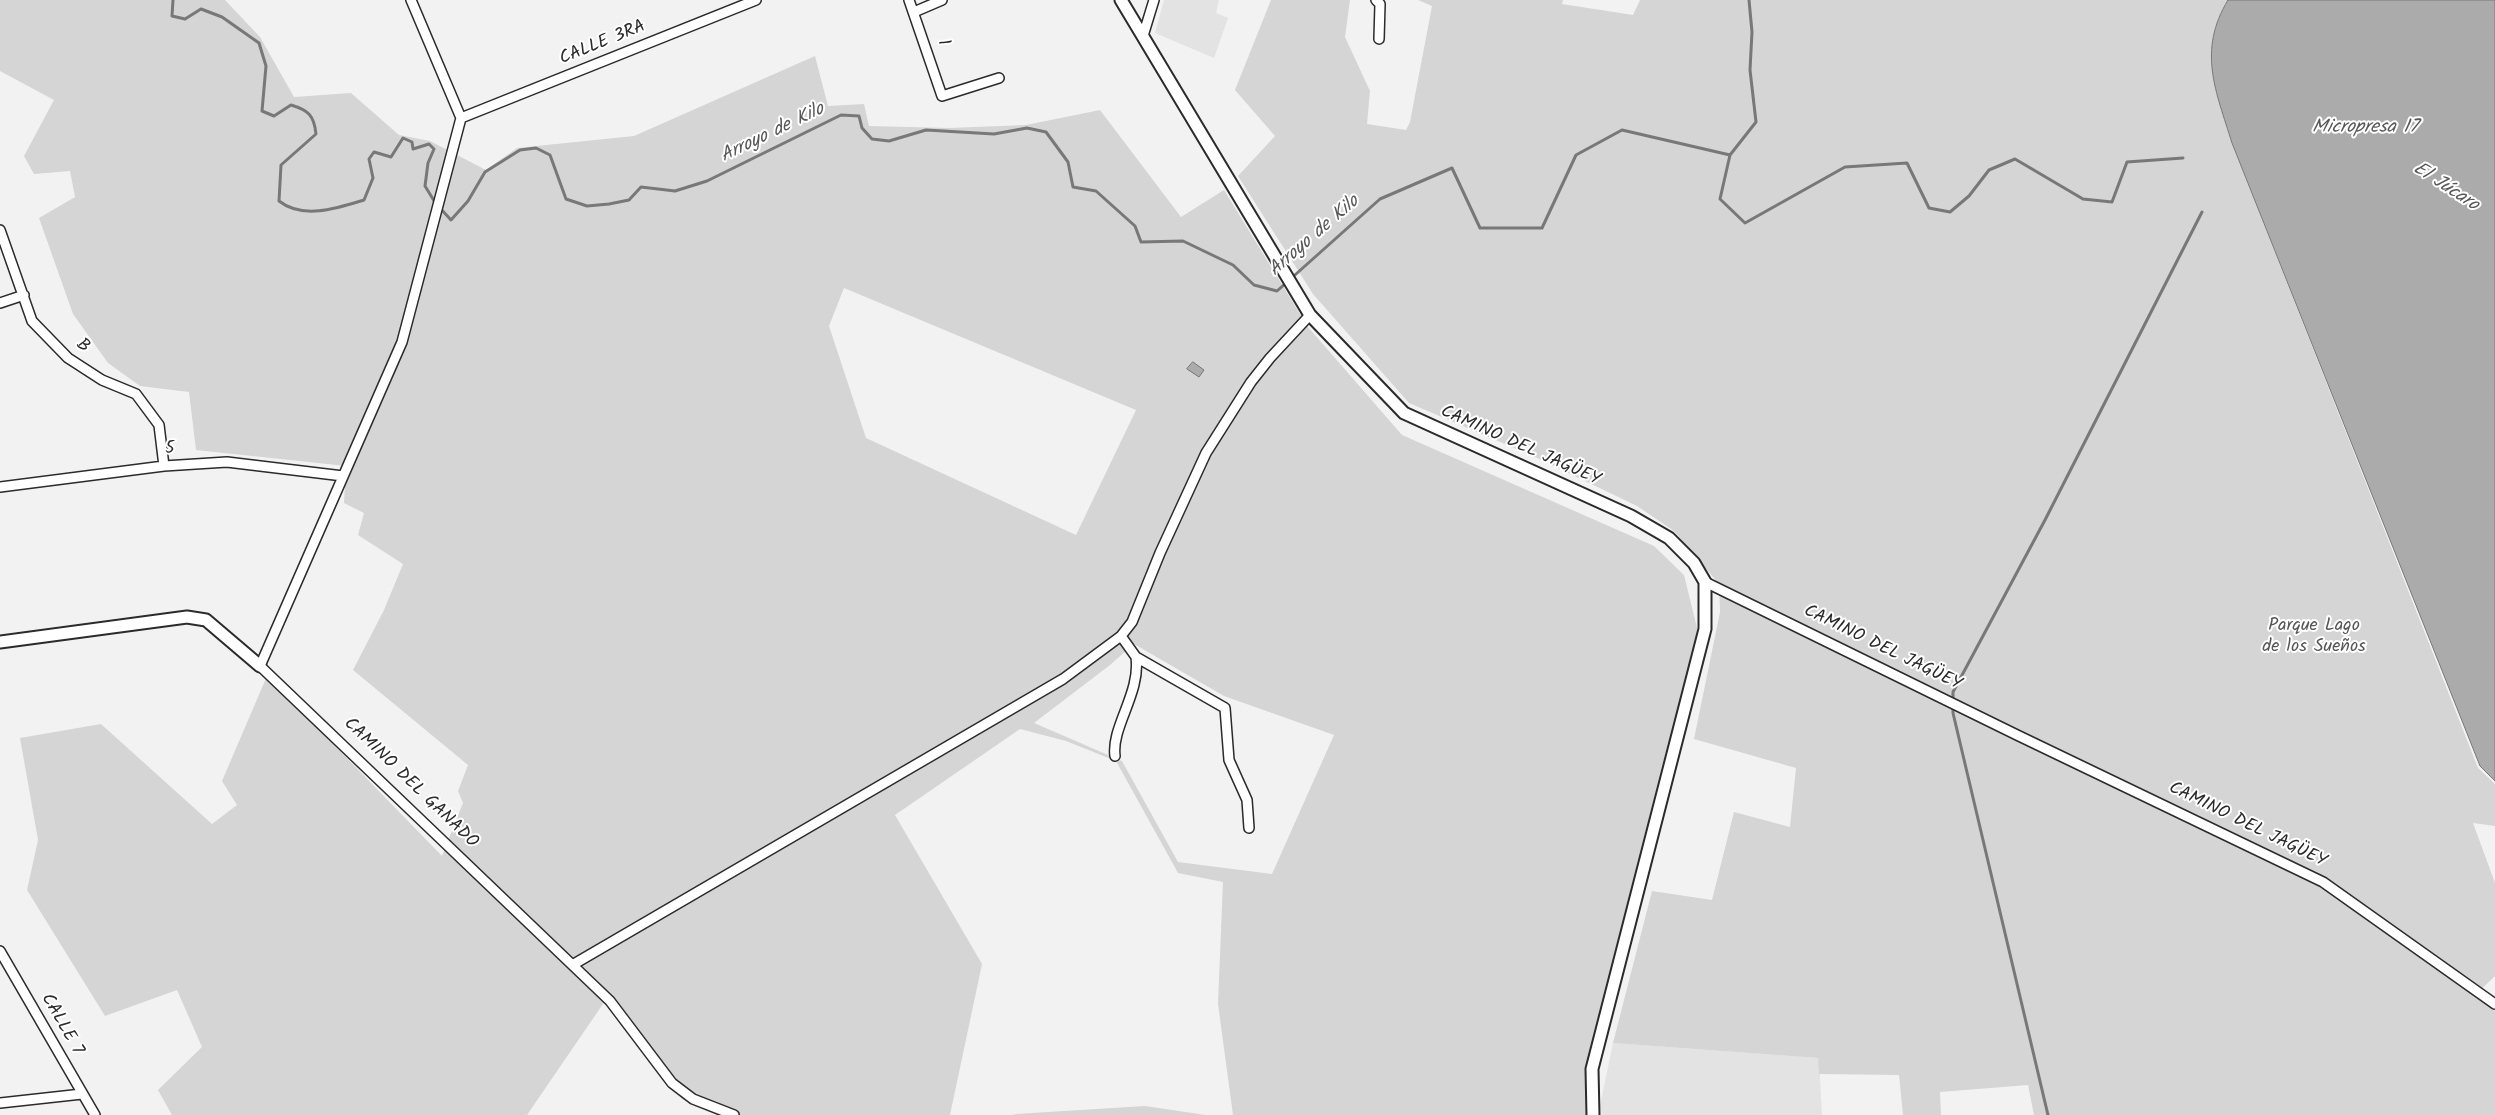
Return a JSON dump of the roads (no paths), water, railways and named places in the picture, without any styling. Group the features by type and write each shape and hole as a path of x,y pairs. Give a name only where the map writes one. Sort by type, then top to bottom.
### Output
{"street":[{"path":"260,666 402,342 462,118 411,0"},
{"name":"CALLE 3RA","path":"462,118 756,0"},
{"name":"1","path":"909,0 942,96 999,78"},
{"path":"914,12 942,0"},
{"name":"CAMINO DEL JAGÜEY","path":"1121,0 1310,315 1404,413 1631,516 1669,538 1694,563 1705,582 2016,735 2322,882 2495,1004"},
{"path":"1143,36 1154,0"},
{"path":"1376,0 1380,4 1379,39"},
{"name":"B","path":"0,230 32,320 68,358 102,380 136,394 159,424 164,466"},
{"path":"0,303 24,296"},
{"path":"574,964 1063,679 1120,636 1132,622 1164,544 1206,453 1251,382 1270,358 1310,315"},
{"name":"5","path":"0,487 164,466 227,462 343,476"},
{"path":"1593,1115 1592,1069 1705,629 1705,582"},
{"name":"CAMINO DEL GANADO","path":"0,642 187,617 206,620 260,666 574,964 610,1001 672,1083 692,1099 734,1115"},
{"path":"1120,636 1136,657 1225,708 1229,760 1247,800 1249,828"},
{"path":"1115,756 1116,744 1137,677 1136,657"},
{"name":"CALLE 7","path":"0,951 95,1115"},
{"path":"0,1102 82,1094"}],"water":[{"name":"Micropresa 17","path":"2228,0 2495,0 2495,781 2480,766 2232,143 2220,106 2212,71 2211,54 2213,37"},
{"path":"1193,362 1204,370 1199,377 1187,369"}],"waterway":[{"name":"Arroyo de Kilo","path":"173,0 172,16 185,19 201,9 222,17 259,43 266,66 262,111 274,116 291,105 306,111 312,118 316,134 281,165 279,201 288,207 299,210 321,211 364,200 373,178 369,159 374,152 391,157 403,138 412,142 413,149 429,144 434,149 428,163 425,186 436,204"},
{"path":"1730,155 1756,122 1750,70 1752,32 1749,0"},
{"name":"Arroyo de Kilo","path":"440,208 451,220 468,201 485,172 520,150 536,148 550,155 566,199 587,206 629,200 641,187 675,191 707,181 841,115 859,116 862,128 872,139 889,141 926,130 994,134 1027,128 1046,132 1068,162 1073,187 1096,191 1135,226 1141,242 1183,241 1233,265 1254,285 1277,291 1380,199 1452,168 1480,228 1542,228 1576,155 1622,130 1730,155 1720,199 1745,223 1845,167 1907,163 1929,208 1950,212 1969,196 1989,170 2015,159 2083,199 2112,202 2127,162 2183,158"},
{"path":"2048,1115 1953,713 1953,692 2045,520 2202,212"}],"water label":[{"name":"El Júcaro","path":"2445,188"}],"park label":[{"name":"Parque Lago de los Sueños","path":"2314,638"}]}
